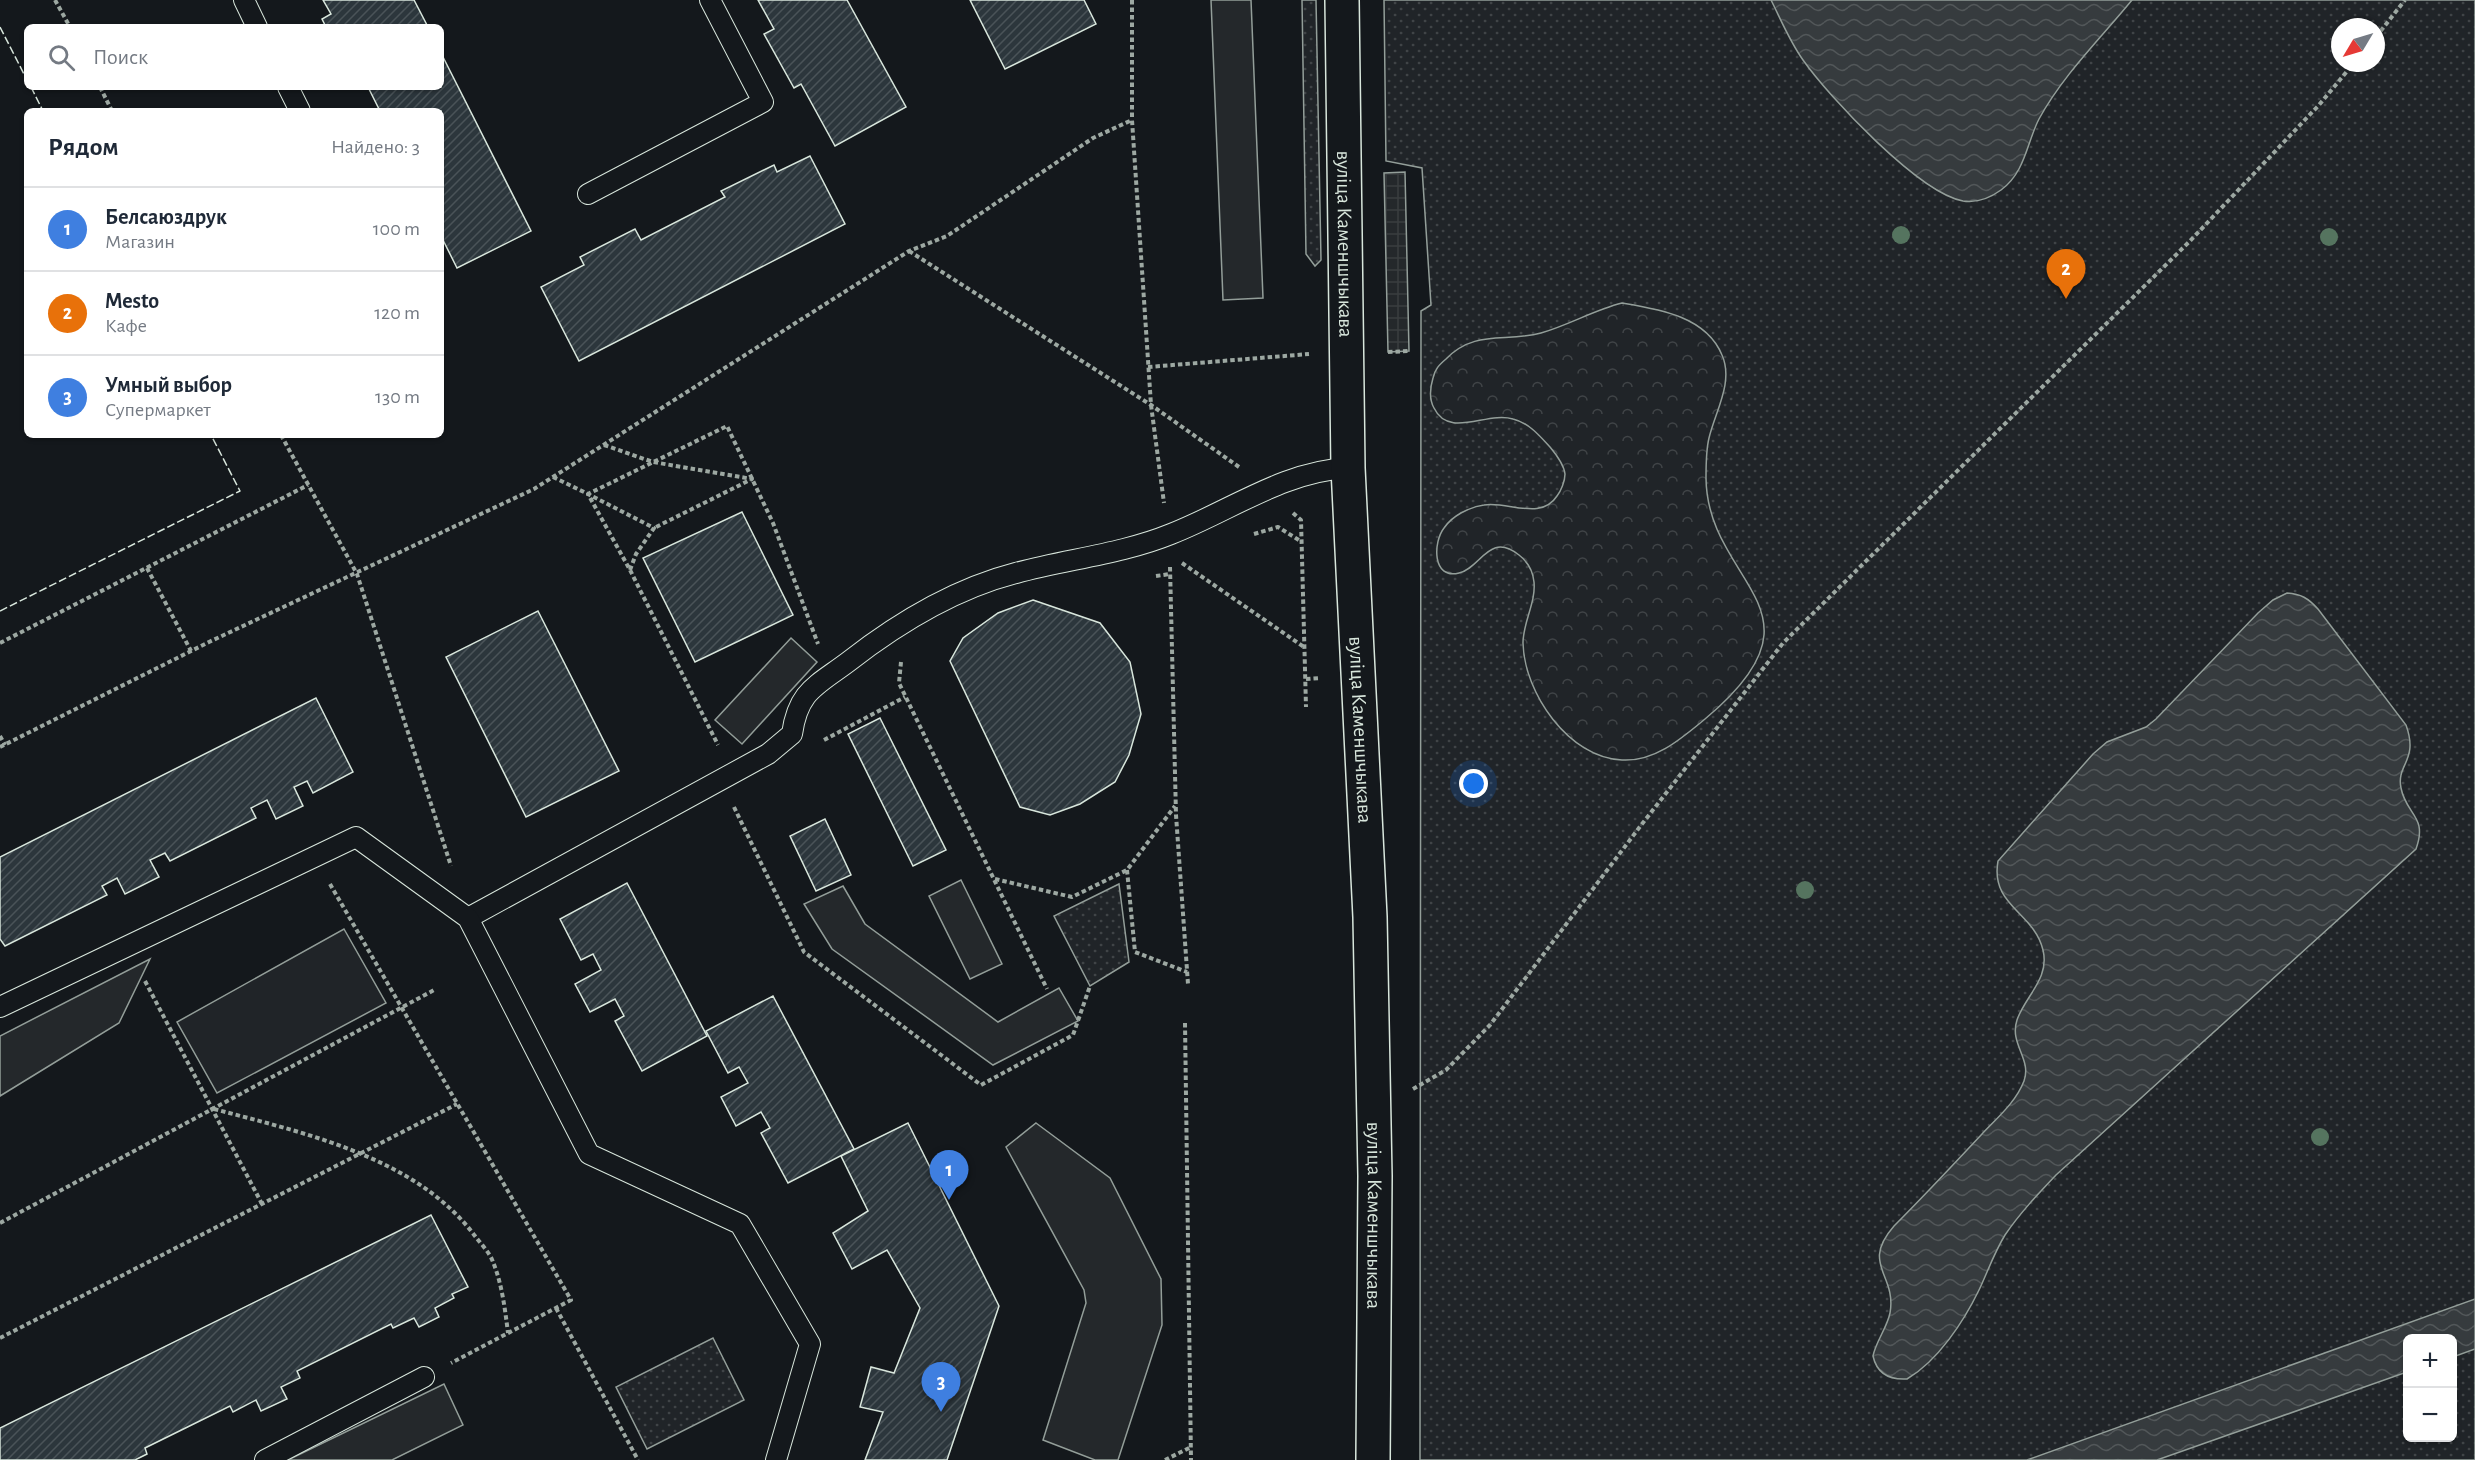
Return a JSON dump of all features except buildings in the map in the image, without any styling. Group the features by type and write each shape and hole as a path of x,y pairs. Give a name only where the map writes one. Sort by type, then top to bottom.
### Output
{"street":[{"name":"вуліца Каменшчыкава","path":"1342,0 1348,468 1370,917 1375,1176 1373,1460"}],"lane":[{"path":"244,0 256,24"},
{"path":"588,194 763,102 710,0"},
{"path":"290,90 298,108"},
{"path":"468,918 768,754 792,734 795,712 807,693 908,619 955,594 1014,573 1169,545 1266,489 1322,469 1348,468"},
{"path":"0,1007 356,837 468,918 589,1155 740,1224 810,1344 776,1460"},
{"path":"265,1460 424,1377"}],"path":[{"path":"55,0 68,24"},
{"path":"1132,0 1132,120 1151,405 1169,545 1176,805 1188,984"},
{"path":"2385,26 2405,0"},
{"path":"1411,1090 1446,1070 1490,1026 1642,824 1783,643 2190,241 2319,105 2346,72"},
{"path":"102,90 110,108"},
{"path":"0,736 2,746 191,651 534,489 909,251 947,236 1093,138 1132,120"},
{"path":"909,251 1219,451 1301,520 1306,707"},
{"path":"1388,351 1409,351"},
{"path":"1149,366 1317,353"},
{"path":"588,494 727,426 773,523 820,647"},
{"path":"283,438 357,574 468,918"},
{"path":"604,445 653,462 752,479"},
{"path":"553,477 654,528"},
{"path":"630,570 636,554 654,528 752,479"},
{"path":"0,643 308,485"},
{"path":"588,494 630,570 719,748 722,779 804,952 981,1085 1072,1035 1090,986"},
{"path":"1243,537 1278,527 1302,542"},
{"path":"1169,545 1185,565 1305,648"},
{"path":"1185,565 1194,560"},
{"path":"147,568 191,651"},
{"path":"1149,577 1170,574"},
{"path":"902,650 899,683 1047,989"},
{"path":"821,741 905,697"},
{"path":"994,879 1072,897 1126,870 1176,805"},
{"path":"314,857 571,1300 424,1377"},
{"path":"1126,870 1135,952 1187,972"},
{"path":"145,981 262,1204"},
{"path":"0,1223 436,989"},
{"path":"1185,1023 1191,1460"},
{"path":"0,1338 457,1104"},
{"path":"213,1109 287,1128 360,1154 411,1179 457,1212 493,1260 503,1298 508,1333"},
{"path":"556,1308 638,1460"},
{"path":"1164,1460 1191,1447"}],"green space":[{"path":"1302,0 1316,0 1321,260 1315,266 1306,254"},
{"path":"1384,0 2475,0 2475,1460 1420,1460 1421,311 1431,305 1422,168 1386,161"},
{"path":"1622,303 1651,308 1693,323 1715,342 1722,355 1725,365 1725,386 1707,447 1706,478 1712,515 1725,545 1755,597 1764,623 1761,650 1743,681 1705,719 1677,741 1657,753 1634,760 1603,756 1584,748 1553,720 1541,701 1531,682 1525,662 1523,643 1534,582 1530,567 1525,561 1509,549 1500,547 1486,553 1467,570 1450,574 1439,566 1437,558 1440,534 1456,516 1467,510 1493,504 1533,509 1550,503 1564,483 1565,474 1561,463 1542,438 1524,423 1503,418 1449,422 1441,417 1434,408 1430,393 1438,367 1457,350 1468,344 1491,338 1541,333"},
{"path":"1119,884 1129,962 1090,986 1054,916"},
{"path":"344,929 386,1003 217,1093 177,1022"},
{"path":"713,1338 744,1400 647,1449 616,1387"}],"shaded area":[{"path":"1211,0 1251,0 1263,298 1223,300"},
{"path":"1405,172 1409,351 1388,352 1384,173"},
{"path":"791,638 817,662 742,744 715,720"},
{"path":"961,880 1002,964 970,979 929,896"},
{"path":"843,886 865,924 998,1022 1059,988 1078,1021 993,1065 832,949 804,904"},
{"path":"150,959 119,1023 0,1096 0,1036"},
{"path":"1036,1123 1110,1178 1161,1279 1162,1325 1118,1460 1095,1460 1043,1440 1086,1303 1084,1290 1006,1147"},
{"path":"444,1384 463,1425 392,1460 288,1460"}],"water":[{"path":"1771,0 2132,0 2059,87 2039,119 2020,166 2009,183 1988,198 1963,201 1923,181 1853,119 1803,60"},
{"path":"2287,593 2304,597 2318,609 2406,725 2410,747 2400,780 2407,804 2418,822 2419,838 2416,849 2056,1175 2023,1211 2005,1235 1966,1314 1939,1351 1907,1379 1885,1375 1873,1356 1890,1313 1889,1288 1880,1260 1884,1239 2006,1109 2021,1089 2026,1073 2015,1029 2021,1011 2040,979 2043,970 2043,950 2031,926 2006,899 2000,889 1997,876 1998,861 2093,754 2107,742 2146,727 2156,719 2258,613 2273,600"},
{"path":"2475,1299 2475,1349 2457,1356 2457,1334 2403,1334 2403,1373 2157,1460 2027,1460"}],"fence":[{"path":"0,27 24,74"},
{"path":"32,90 42,108"},
{"path":"0,611 240,491 213,438"}],"place":[{"name":"Mesto","path":"2066,299"},
{"name":"Белсаюздрук","path":"949,1200"},
{"name":"Умный выбор","path":"941,1412"}]}
